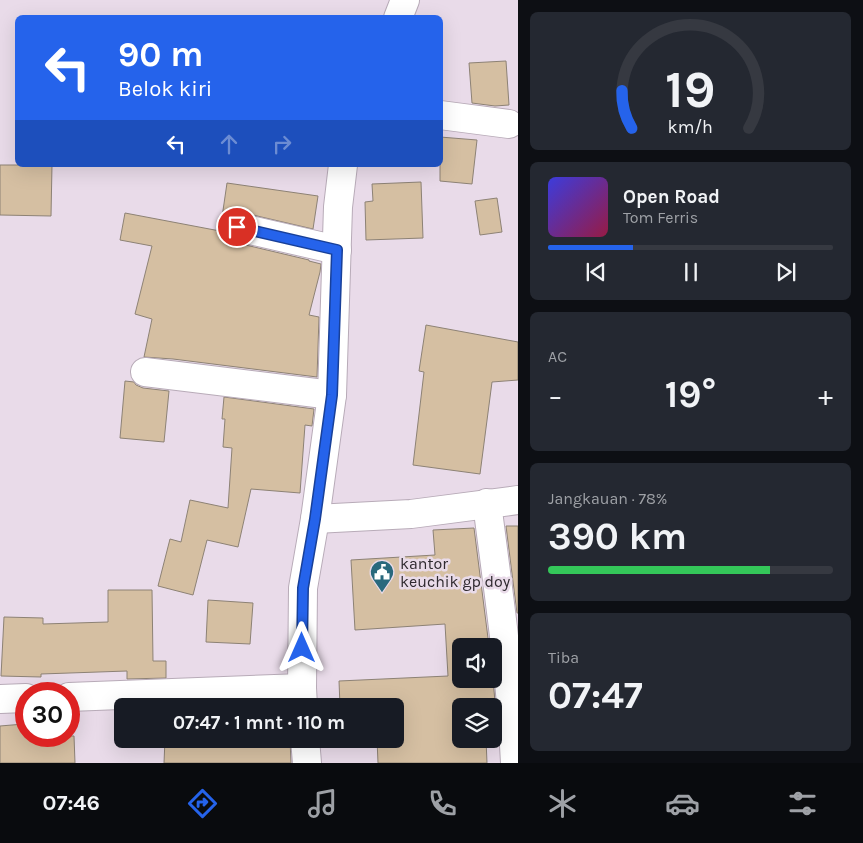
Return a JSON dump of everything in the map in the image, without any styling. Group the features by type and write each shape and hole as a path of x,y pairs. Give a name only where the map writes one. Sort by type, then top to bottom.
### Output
{"street":[{"path":"399,15 405,0"},
{"path":"443,115 509,124"},
{"path":"80,697 303,697 303,588 315,519 332,395 338,206 343,167"},
{"path":"237,227 337,250"},
{"path":"145,372 332,395"},
{"path":"315,519 410,514 518,500"},
{"path":"487,503 509,680 515,763"},
{"path":"0,699 15,698"},
{"path":"306,748 307,763"}],"building":[{"path":"506,61 509,105 495,106 472,103 469,63"},
{"path":"443,137 477,140 472,184 440,181 440,167 443,167"},
{"path":"0,165 52,167 51,216 0,215"},
{"path":"421,182 423,238 366,240 365,202 373,201 372,184"},
{"path":"227,183 318,196 313,229 240,212 233,212 226,216 222,224 222,231 226,238 233,242 321,264 309,315 319,317 317,377 144,357 152,319 135,314 152,246 120,240 125,213 220,231"},
{"path":"497,198 502,232 480,235 475,201"},
{"path":"426,325 518,342 518,380 492,382 480,474 413,465 424,372 419,371"},
{"path":"125,381 134,382 143,388 169,391 164,442 120,438"},
{"path":"224,397 314,409 312,426 305,425 300,493 251,489 238,547 207,540 193,595 158,586 170,539 181,542 190,500 228,508 232,448 223,447 225,419 222,419"},
{"path":"506,526 518,526 518,613 517,613"},
{"path":"474,528 488,638 452,638 452,688 494,688 495,698 452,698 452,748 486,748 487,763 378,763 377,748 404,748 404,698 340,698 339,681 448,676 445,624 355,630 351,560 435,555 433,530"},
{"path":"108,590 152,590 153,661 166,661 166,678 127,679 127,671 41,674 41,677 1,676 4,617 43,618 43,624 108,622"},
{"path":"208,600 253,603 250,644 206,642"},
{"path":"15,725 15,747 74,747 75,763 0,763 0,726"},
{"path":"165,748 290,748 291,763 164,763"}],"place":[{"name":"kantor keuchik gp doy","path":"382,593"}],"route":[{"path":"237,227 337,250 332,395 315,519 303,588 302,648"}]}
